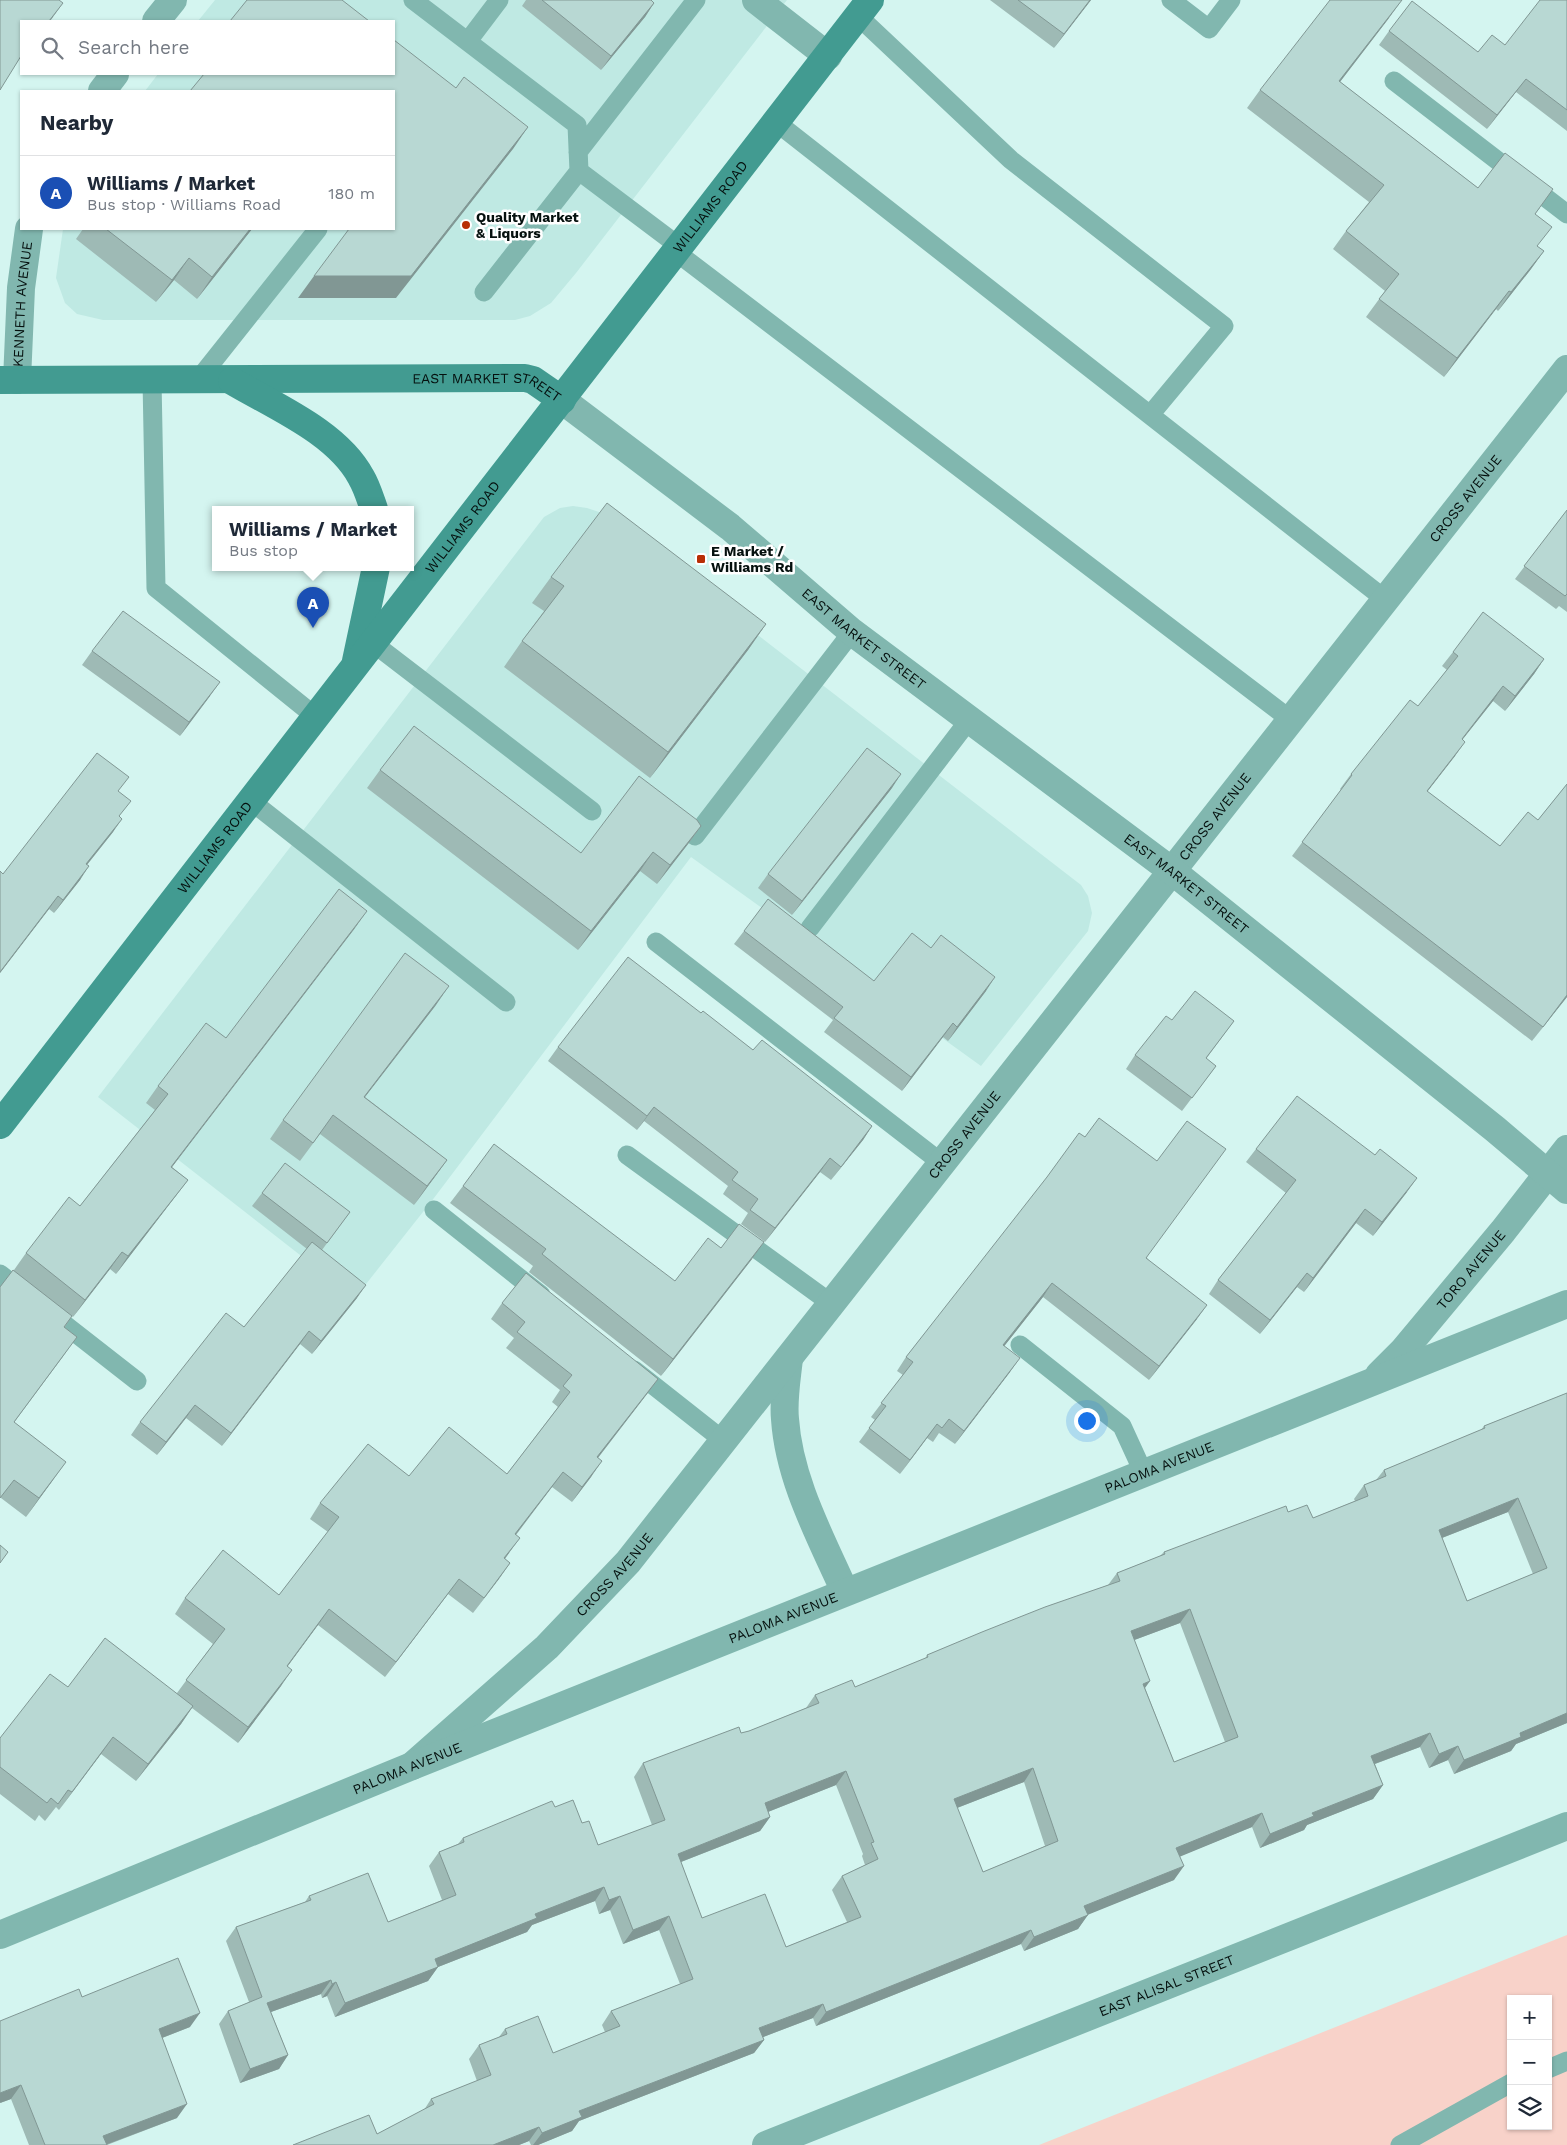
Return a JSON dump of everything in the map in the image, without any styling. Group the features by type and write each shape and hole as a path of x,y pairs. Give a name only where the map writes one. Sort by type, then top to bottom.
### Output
{"main road":[{"name":"WILLIAMS ROAD","path":"0,1125 864,8"},
{"name":"EAST MARKET STREET","path":"8,380 525,378 534,380 562,400"},
{"path":"231,380 314,429 333,443 361,475 373,506"},
{"path":"355,666 375,571"}],"street":[{"path":"157,20 173,0"},
{"path":"756,0 828,56"},
{"path":"103,90 114,75"},
{"name":"KENNETH AVENUE","path":"8,380 29,230"},
{"name":"CROSS AVENUE","path":"412,1766 534,1659 628,1562 1567,370"},
{"name":"EAST MARKET STREET","path":"562,400 730,526 852,632 1172,871 1558,1181"},
{"name":"TORO AVENUE","path":"1368,1384 1403,1351 1503,1231 1558,1181 1567,1149"},
{"name":"PALOMA AVENUE","path":"0,1934 412,1766 1567,1304"},
{"path":"789,1358 785,1395 788,1441 810,1513 845,1592"},
{"name":"EAST ALISAL STREET","path":"766,2145 1567,1826"}],"lane":[{"path":"413,0 577,125 578,162 678,249 1291,720"},
{"path":"468,41 499,0"},
{"path":"484,292 696,0"},
{"path":"1171,0 1209,29 1231,0"},
{"path":"864,8 1011,160 1224,326 1150,415"},
{"path":"1394,81 1567,214"},
{"path":"776,122 1386,600"},
{"path":"198,380 317,230"},
{"path":"152,380 156,588 316,717"},
{"path":"696,836 852,632"},
{"path":"373,643 592,811"},
{"path":"810,928 969,720"},
{"path":"251,801 506,1002"},
{"path":"656,942 942,1164"},
{"path":"627,1155 832,1304"},
{"path":"434,1210 557,1308"},
{"path":"0,1274 137,1381"},
{"path":"1020,1345 1122,1426 1144,1474"},
{"path":"618,1357 724,1441"},
{"path":"1552,2068 1567,2062"},
{"path":"1400,2145 1507,2085"}],"shaded area":[{"path":"215,0 787,0 576,273 551,303 530,316 515,320 103,320 77,314 65,303 56,278 63,230 395,230 395,90 146,90 157,75 395,75 395,20 199,20"},
{"path":"573,506 599,512 1081,885 1088,896 1092,913 1088,931 981,1066 691,857 434,1198 355,1298 98,1097 544,517 560,508"},
{"path":"1567,1935 1567,2145 1039,2145"}],"building":[{"path":"0,0 59,0 63,3 50,20 20,20 20,58 0,90"},
{"path":"247,0 342,0 368,20 231,20"},
{"path":"542,0 651,0 654,3 611,56"},
{"path":"1018,0 1090,0 1064,34"},
{"path":"1330,0 1402,0 1339,81 1478,188 1505,153 1553,189 1535,214 1552,227 1537,246 1544,251 1511,292 1509,291 1457,358 1379,299 1399,274 1346,231 1384,185 1260,90"},
{"path":"1540,0 1567,0 1567,110 1526,79 1497,115 1389,31 1412,1 1478,52 1492,35 1505,45"},
{"path":"395,41 456,88 464,77 528,127 411,276 314,276 348,230 395,230 395,90 191,90 203,75 395,75"},
{"path":"107,230 249,230 212,277 189,258 172,280"},
{"path":"607,503 766,624 668,752 522,641 564,586 551,577"},
{"path":"1567,510 1567,594 1565,596 1524,566"},
{"path":"123,611 220,682 189,722 92,651"},
{"path":"1483,612 1544,659 1515,696 1503,686 1462,739 1465,742 1427,791 1500,846 1528,812 1538,820 1567,784 1567,995 1543,1027 1302,842 1351,774 1410,700 1418,706 1458,656 1453,652"},
{"path":"414,726 581,853 639,776 697,820 701,826 670,865 653,852 591,931 380,770"},
{"path":"867,748 901,774 802,901 768,874"},
{"path":"97,753 129,777 118,791 131,801 119,816 122,819 86,864 89,866 63,900 58,896 0,972 0,871 3,874"},
{"path":"339,889 367,911 171,1167 188,1180 128,1256 122,1252 85,1300 26,1253 69,1197 80,1206 168,1094 158,1086 206,1023 226,1038"},
{"path":"768,899 874,981 912,933 931,948 941,935 995,977 957,1027 953,1023 911,1077 834,1018 843,1007 744,931"},
{"path":"405,953 449,986 364,1097 447,1160 427,1186 333,1115 313,1143 283,1120"},
{"path":"628,957 753,1050 762,1040 872,1126 841,1167 830,1158 775,1228 750,1210 758,1199 732,1180 738,1172 654,1107 647,1116 558,1047"},
{"path":"1195,991 1234,1021 1206,1058 1216,1066 1192,1098 1135,1055 1166,1016 1172,1020"},
{"path":"1297,1096 1375,1155 1380,1149 1417,1178 1382,1222 1365,1209 1313,1278 1307,1273 1270,1320 1218,1280 1296,1180 1256,1149"},
{"path":"1099,1118 1157,1161 1187,1121 1226,1149 1146,1258 1207,1305 1159,1366 1052,1283 1003,1345 1020,1358 964,1431 949,1419 942,1428 937,1424 910,1460 869,1428 886,1406 881,1403 913,1362 906,1357 1047,1177 1079,1133 1085,1137"},
{"path":"494,1144 675,1281 708,1238 721,1248 739,1224 764,1242 673,1359 542,1254 546,1249 463,1186"},
{"path":"285,1163 350,1212 327,1243 262,1193"},
{"path":"312,1242 366,1285 321,1341 309,1331 231,1433 195,1405 166,1442 140,1422 226,1313 244,1327"},
{"path":"13,1270 72,1316 64,1327 77,1337 14,1422 66,1462 39,1498 14,1480 0,1498 0,1287"},
{"path":"526,1273 658,1379 597,1457 602,1461 582,1487 563,1472 515,1534 520,1538 504,1558 510,1563 484,1598 459,1579 396,1662 329,1609 287,1666 292,1670 248,1727 186,1680 225,1629 185,1598 223,1550 279,1595 339,1517 320,1503 368,1444 409,1476 449,1427 507,1474 570,1392 563,1386 572,1375 517,1332 525,1322 502,1303"},
{"path":"1567,1393 1567,1713 1520,1733 1521,1737 1464,1760 1458,1746 1439,1754 1430,1733 1371,1756 1383,1785 1312,1813 1314,1816 1270,1834 1262,1813 1176,1848 1184,1866 1084,1906 1088,1915 1034,1937 1031,1930 826,2012 823,2004 759,2028 764,2040 579,2111 582,2117 542,2133 539,2127 493,2145 293,2145 369,2115 377,2134 434,2104 431,2099 491,2075 479,2045 507,2034 505,2029 538,2016 553,2053 620,2026 611,2011 693,1979 669,1916 633,1930 620,1896 609,1900 604,1887 535,1914 537,1918 435,1959 438,1967 345,2003 336,1982 332,1984 331,1980 267,2003 288,2055 250,2069 228,2011 262,1997 236,1927 311,1900 309,1896 368,1873 388,1922 456,1895 439,1852 464,1842 463,1838 552,1801 555,1807 573,1800 582,1823 589,1821 598,1845 665,1820 643,1763 739,1727 741,1733 749,1731 819,1703 815,1695 852,1680 855,1687 982,1632 1045,1607 1120,1581 1117,1573 1165,1554 1164,1552 1286,1506 1288,1512 1307,1505 1313,1518 1368,1496 1364,1485 1386,1476 1384,1470 1485,1428 1484,1426","holes":["1518,1498 1547,1568 1467,1601 1439,1530","1190,1609 1238,1737 1174,1762 1143,1684 1150,1681 1131,1631","1033,1768 1058,1841 983,1872 954,1799","846,1771 874,1842 871,1843 878,1859 842,1876 861,1917 786,1947 765,1894 702,1918 678,1854 770,1817 765,1803"]},
{"path":"0,1545 8,1552 0,1563"},
{"path":"105,1638 193,1706 148,1764 113,1737 72,1792 68,1790 58,1804 51,1798 47,1803 0,1767 0,1738 50,1674 68,1687"},
{"path":"178,1958 200,2013 159,2029 187,2104 103,2136 107,2145 45,2145 21,2085 0,2093 0,2021 79,1989 82,1997"}],"place":[{"name":"Quality Market & Liquors","path":"466,225"},
{"name":"E Market / Williams Rd","path":"701,559"},
{"name":"Williams / Market","path":"313,628"}]}
